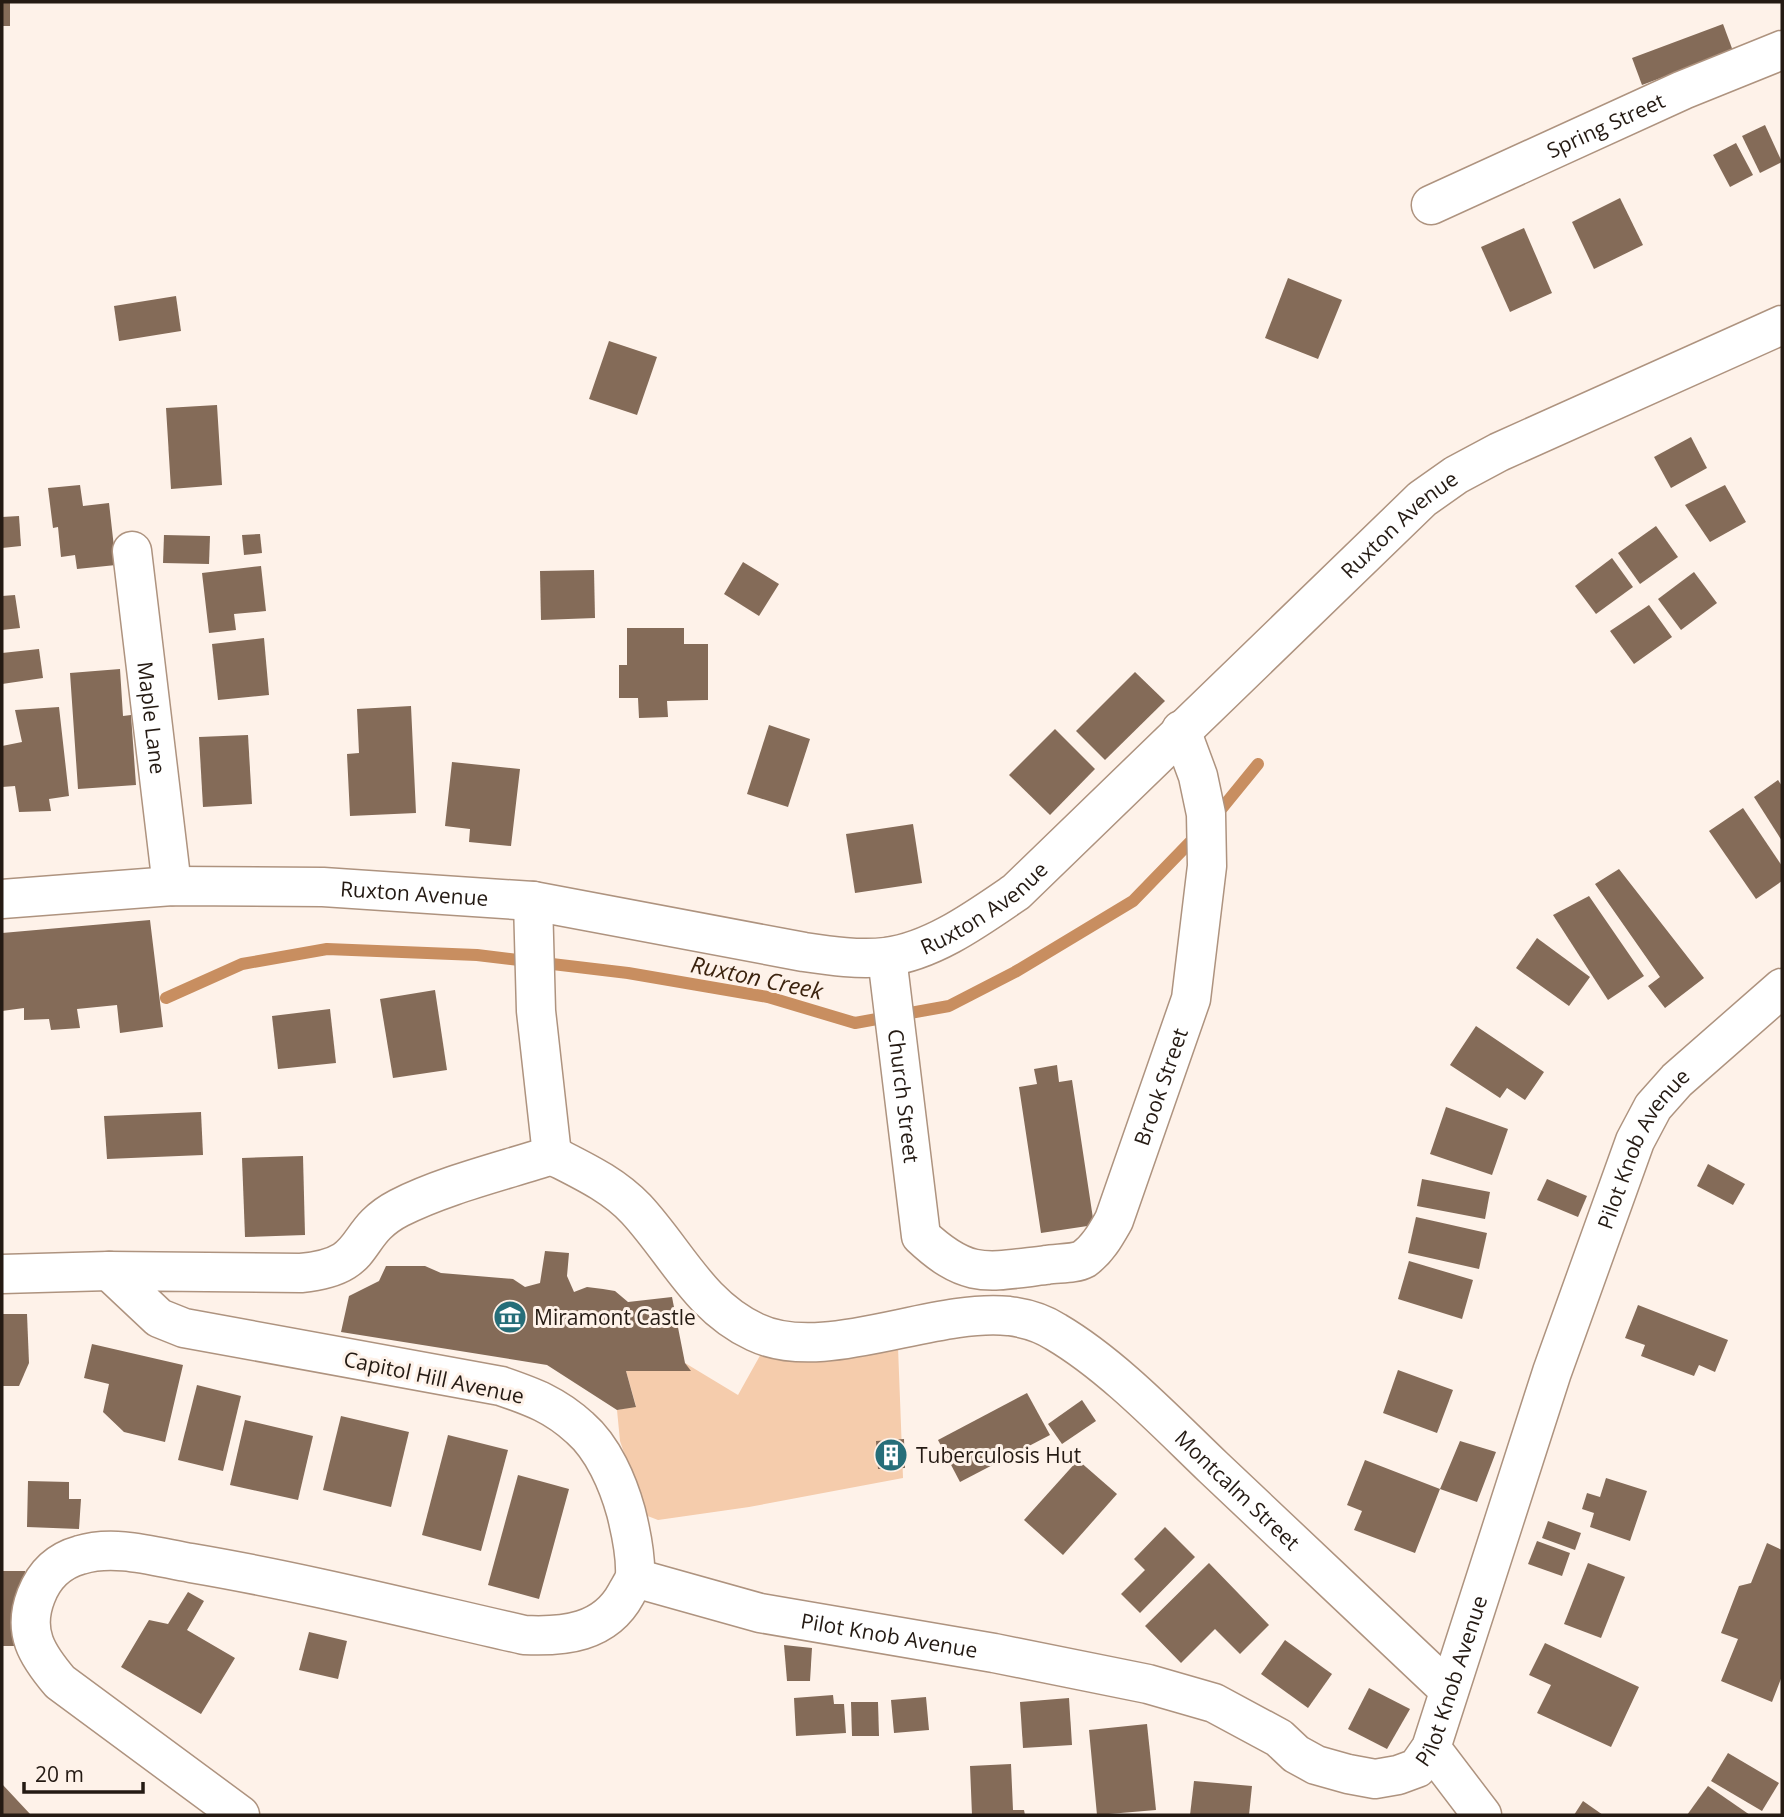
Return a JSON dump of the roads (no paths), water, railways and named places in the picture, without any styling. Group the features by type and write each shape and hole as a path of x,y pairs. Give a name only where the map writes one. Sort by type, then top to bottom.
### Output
{"street":[{"name":"Spring Street","path":"1431,205 1683,90 1782,50"},
{"name":"Ruxton Avenue","path":"2,899 172,886 323,887 533,901 804,952 845,957 890,974 934,941 978,919 1050,863 1181,730 1422,499 1456,475 1499,452 1782,325"},
{"name":"Maple Lane","path":"132,551 172,886"},
{"name":"Brook Street","path":"922,1236 940,1254 960,1266 985,1272 1082,1260 1100,1244 1114,1220 1191,999 1207,859 1206,814 1198,776 1181,730"},
{"path":"2,1274 109,1271 301,1273 329,1270 346,1263 359,1250 373,1226 399,1208 552,1155 535,989 533,901"},
{"name":"Church Street","path":"890,974 922,1236"},
{"name":"Pilot Knob Avenue","path":"635,1578 760,1613 994,1653 1148,1684 1214,1703 1279,1738 1296,1754 1316,1765 1348,1774 1375,1779 1417,1768 1431,1748 1552,1372 1635,1141 1653,1107 1676,1080 1782,988"},
{"name":"Montcalm Street","path":"552,1155 607,1183 637,1210 703,1294 728,1318 758,1334 820,1343 972,1315 1010,1316 1035,1321 1056,1332 1148,1405 1449,1690"},
{"name":"Capitol Hill Avenue","path":"109,1271 159,1318 184,1328 501,1386 547,1402 583,1430 606,1463 621,1495 631,1531 635,1578"},
{"path":"240,1815 60,1682 39,1658 31,1633 31,1608 41,1582 59,1563 82,1554 136,1553 257,1574 524,1635 555,1637 582,1632 603,1620 622,1602 635,1578"},
{"path":"1431,1748 1482,1815"}],"waterway":[{"name":"Ruxton Creek","path":"1214,818 1258,764"},
{"name":"Ruxton Creek","path":"166,998 242,964 327,949 477,955 628,973 768,997 855,1023 949,1006 1015,972 1133,901 1199,833"}],"place":[{"name":"Miramont Castle","path":"510,1317"},
{"name":"Tuberculosis Hut","path":"891,1455"}]}
